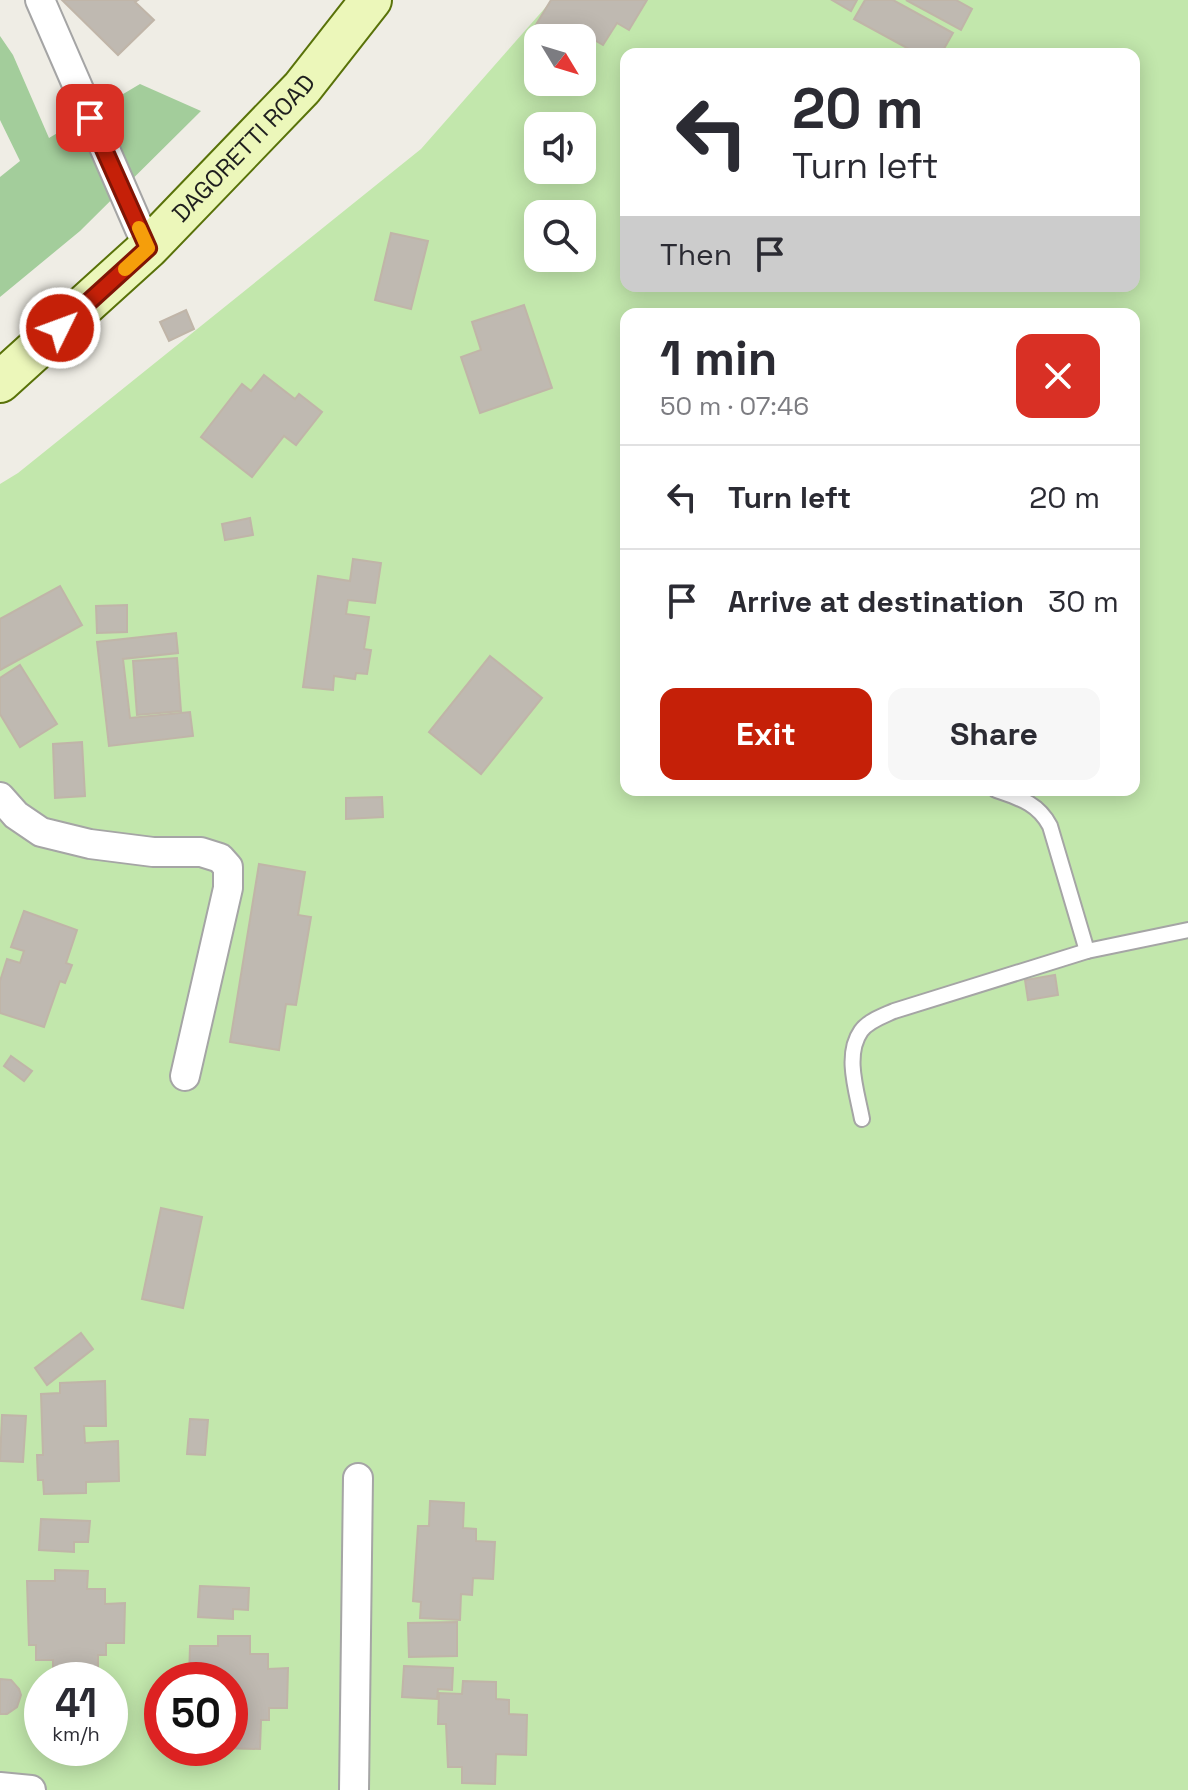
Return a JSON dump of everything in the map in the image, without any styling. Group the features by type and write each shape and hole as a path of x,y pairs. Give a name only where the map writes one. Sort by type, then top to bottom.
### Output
{"main road":[{"name":"DAGORETTI ROAD","path":"0,382 148,248 302,88 371,0"}],"street":[{"path":"40,0 148,248"},
{"path":"0,797 16,815 41,832 90,844 153,852 201,852 220,858 228,867 228,888 185,1076"},
{"path":"354,1790 358,1478"},
{"path":"0,1787 31,1790"}],"lane":[{"path":"1012,796 1029,802 1043,813 1050,826 1087,951"},
{"path":"862,1119 852,1057 861,1031 875,1020 894,1011 1087,951 1188,930"}],"green space":[{"path":"552,0 1188,0 1188,1790 0,1790 0,484 18,473 421,149 524,32 524,96 596,96 596,24 531,24"},
{"path":"0,36 13,55 49,138 140,84 201,111 80,231 0,297 0,177 20,161 0,120"}],"building":[{"path":"62,0 138,0 135,2 154,20 118,55"},
{"path":"551,0 647,0 629,30 617,23 603,45 596,41 596,24 536,24"},
{"path":"832,0 857,0 851,11"},
{"path":"865,0 893,0 953,33 944,48 907,48 854,19"},
{"path":"906,0 956,0 972,9 961,30"},
{"path":"391,233 428,241 411,309 375,300"},
{"path":"524,305 552,388 480,413 461,357 481,350 472,322"},
{"path":"186,310 194,329 169,341 160,322"},
{"path":"264,375 295,399 299,394 322,412 296,445 284,436 252,477 201,437 242,384 251,391"},
{"path":"250,518 253,535 225,540 222,524"},
{"path":"353,559 381,563 375,603 348,600 346,614 369,617 364,649 371,650 367,674 356,673 355,679 334,676 333,690 303,687 318,576 350,581"},
{"path":"60,586 82,625 0,670 0,619"},
{"path":"127,605 127,632 97,633 96,606"},
{"path":"176,633 178,653 123,659 130,718 190,712 193,736 109,746 97,642"},
{"path":"490,656 542,698 481,774 429,732"},
{"path":"177,658 181,711 137,715 133,661"},
{"path":"20,665 57,724 20,747 0,714 0,678"},
{"path":"82,742 85,796 55,798 53,744"},
{"path":"382,797 383,817 346,819 346,798"},
{"path":"259,864 305,872 298,915 311,917 296,1005 286,1004 279,1050 230,1042"},
{"path":"24,911 77,930 66,963 72,965 65,983 60,981 44,1027 0,1013 0,981 7,959 20,963 24,951 11,947"},
{"path":"1055,975 1058,995 1028,1000 1025,980"},
{"path":"11,1056 32,1071 24,1081 4,1066"},
{"path":"161,1208 202,1217 183,1308 142,1299"},
{"path":"81,1333 93,1349 47,1385 35,1368"},
{"path":"105,1381 106,1426 84,1426 85,1443 118,1441 119,1481 86,1482 86,1493 44,1494 43,1480 38,1480 37,1455 43,1455 41,1394 60,1393 60,1383"},
{"path":"2,1415 26,1416 23,1462 0,1461"},
{"path":"190,1419 208,1420 205,1455 187,1454"},
{"path":"430,1501 464,1503 463,1528 476,1529 476,1541 495,1542 493,1579 473,1578 472,1595 461,1594 460,1620 420,1618 421,1602 413,1601 418,1526 429,1526"},
{"path":"41,1519 90,1521 88,1542 74,1542 74,1552 39,1550"},
{"path":"55,1570 88,1571 87,1589 105,1589 105,1604 125,1603 124,1643 106,1643 106,1655 98,1655 98,1662 36,1660 36,1645 29,1645 27,1581 55,1581"},
{"path":"200,1586 249,1588 248,1610 233,1609 233,1619 198,1617"},
{"path":"457,1622 457,1656 409,1657 408,1623"},
{"path":"218,1636 250,1636 250,1654 268,1654 268,1669 288,1668 287,1708 269,1708 269,1720 261,1720 260,1749 248,1749 248,1662 190,1662 190,1646 218,1646"},
{"path":"404,1666 453,1668 452,1690 438,1689 437,1699 402,1697"},
{"path":"0,1679 11,1680 21,1695 17,1707 7,1714 0,1714"},
{"path":"463,1681 496,1682 496,1699 509,1700 509,1714 527,1715 526,1755 496,1754 495,1784 462,1783 462,1767 448,1767 446,1724 438,1724 439,1693 462,1694"}],"slow traffic":[{"path":"125,269 148,248 139,228"}],"route":[{"path":"60,328 148,248 90,118"}]}
